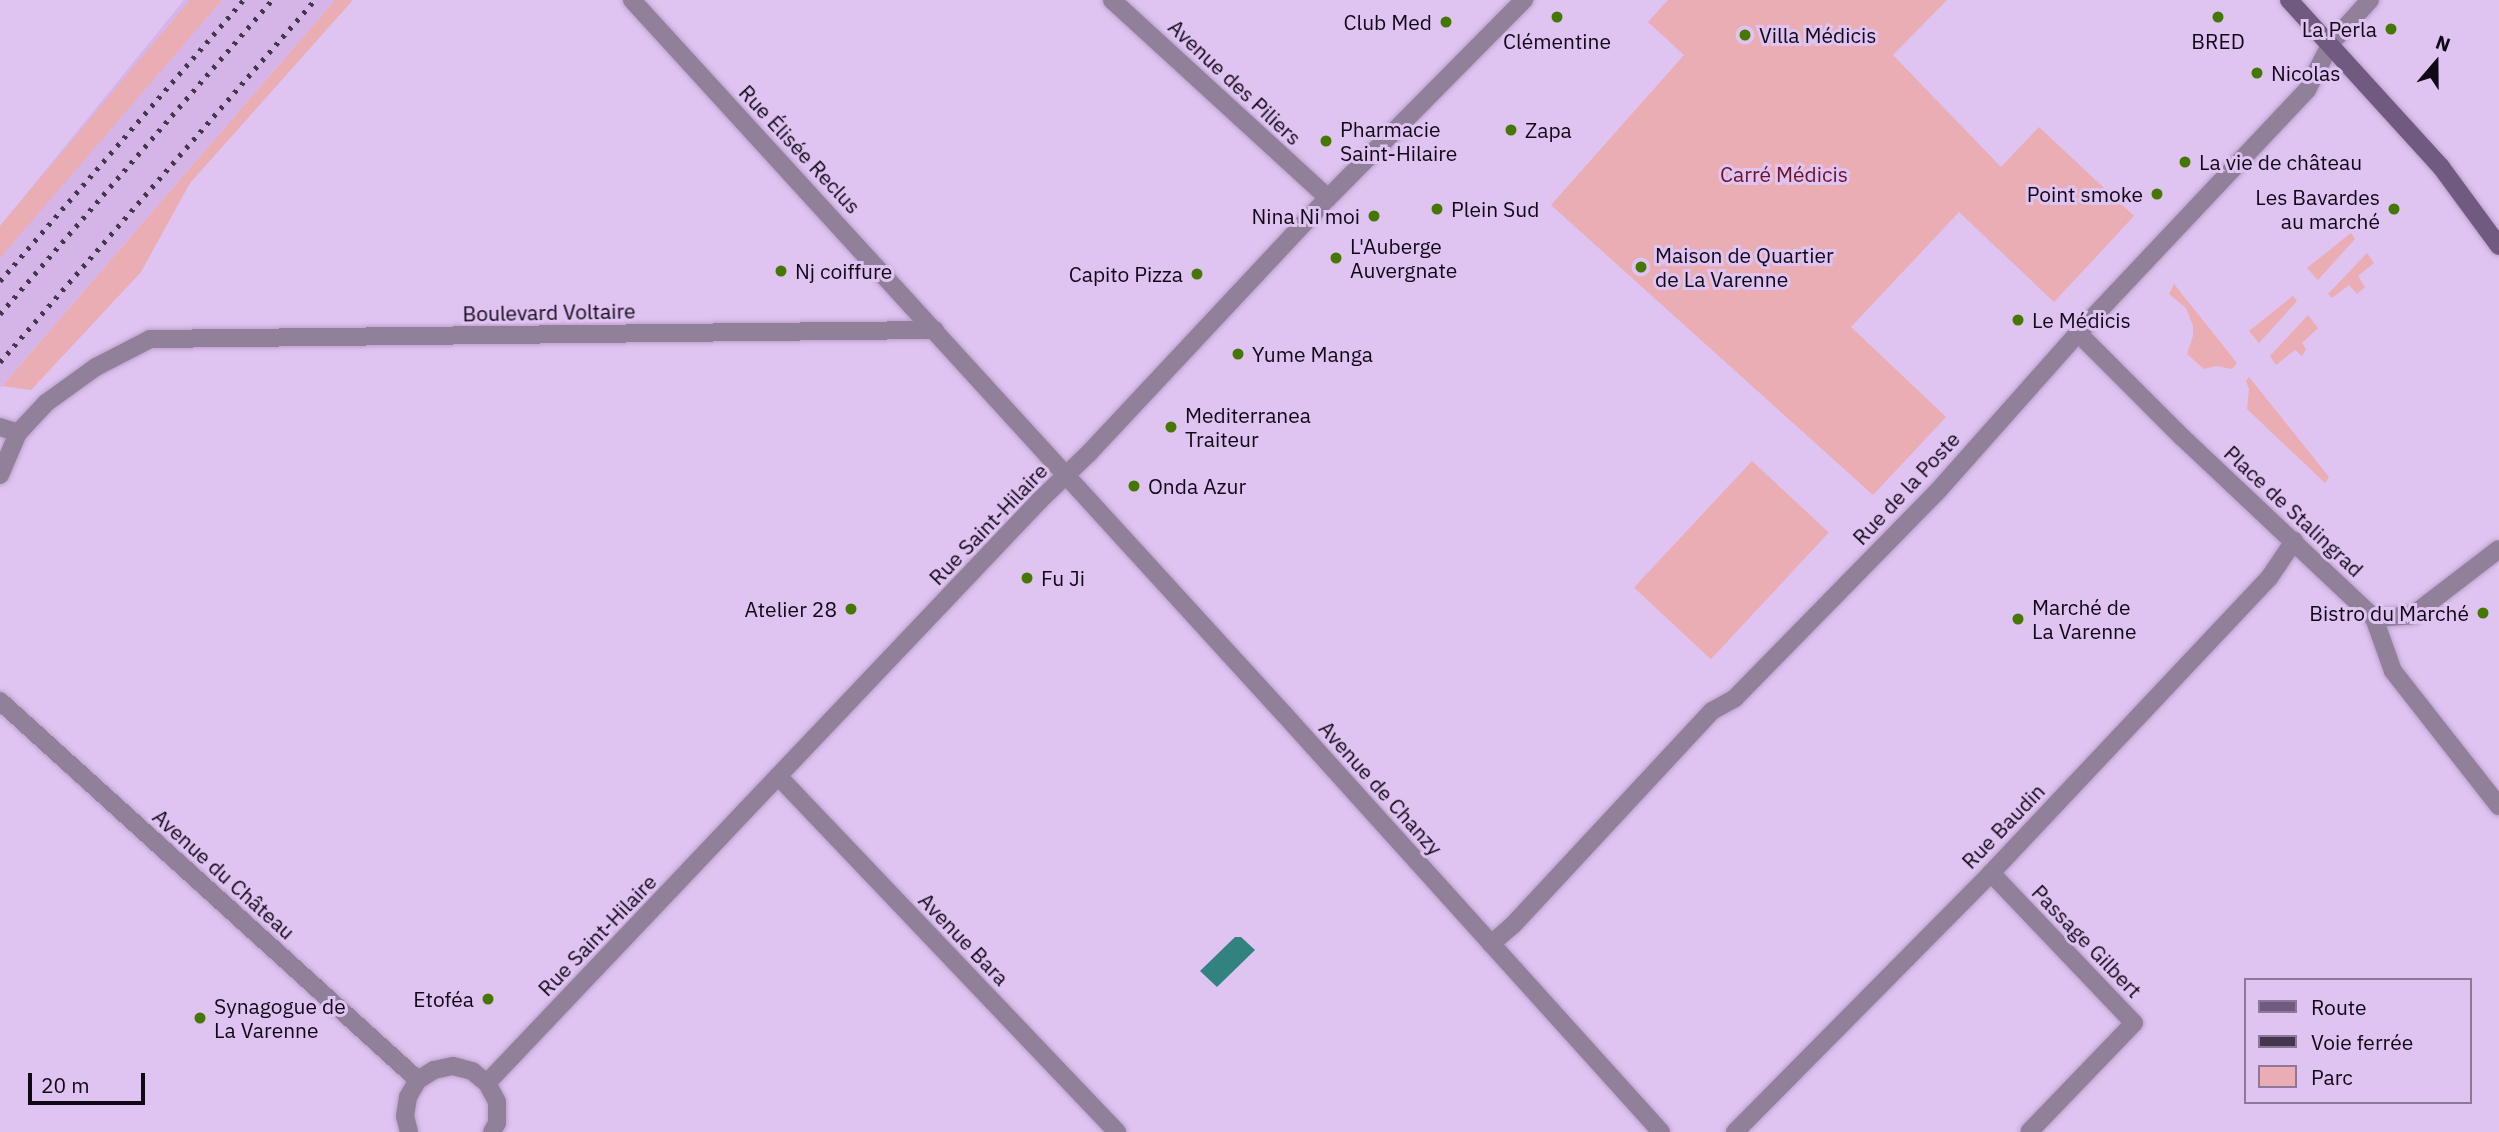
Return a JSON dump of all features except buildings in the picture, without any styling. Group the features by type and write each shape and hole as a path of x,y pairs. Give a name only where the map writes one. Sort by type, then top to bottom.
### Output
{"main road":[{"path":"2289,0 2331,43 2441,167 2499,246"}],"street":[{"name":"Rue Élisée Reclus","path":"632,0 935,330"},
{"name":"Avenue des Piliers","path":"1112,0 1328,198"},
{"name":"Rue Saint-Hilaire","path":"487,1083 1328,198 1524,0"},
{"name":"Rue de la Poste","path":"1491,944 1513,925 1712,711 1735,698 1936,493 2078,333 2307,90 2331,43 2370,0"},
{"name":"Boulevard Voltaire","path":"18,433 46,403 96,367 150,339 935,330"},
{"path":"935,330 1067,475"},
{"name":"Place de Stalingrad","path":"2078,333 2182,437 2374,618"},
{"path":"0,427 18,433 0,475"},
{"name":"Avenue de Chanzy","path":"1067,475 1661,1132"},
{"name":"Rue Baudin","path":"1735,1132 1990,873 2269,578 2294,541"},
{"path":"2499,548 2413,615 2374,618 2393,671 2499,806"},
{"name":"Avenue du Château","path":"0,701 418,1080"},
{"name":"Avenue Bara","path":"778,776 1118,1132"},
{"name":"Passage Gilbert","path":"1990,873 2134,1023 2029,1132"},
{"path":"409,1132 405,1116 408,1097 418,1080 434,1070 453,1066 472,1071 487,1083 497,1102 497,1123 492,1132"}],"shaded area":[{"path":"184,0 335,0 0,388 0,226"},
{"path":"1235,937 1241,937 1255,950 1217,987 1200,971"}],"green space":[{"path":"190,0 222,0 0,258 0,226"},
{"path":"335,0 353,0 190,183 141,272 31,390 2,386"},
{"name":"Carré Médicis","path":"1668,0 1947,0 1893,55 2001,167 2039,127 2134,216 2054,302 1959,212 1851,327 1946,417 1873,495 1551,205 1684,55 1648,22"},
{"path":"2351,233 2355,239 2318,280 2307,268"},
{"path":"2367,253 2374,263 2358,276 2365,287 2357,294 2349,285 2332,298 2328,294"},
{"path":"2174,284 2237,363 2232,369 2216,366 2204,369 2187,354 2193,326 2186,308 2169,294"},
{"path":"2293,296 2297,301 2259,343 2249,331"},
{"path":"2308,315 2318,328 2302,343 2306,349 2302,356 2295,350 2276,365 2270,356"},
{"path":"2249,377 2329,477 2325,483 2247,409 2249,389 2246,381"},
{"path":"1752,461 1829,533 1711,659 1634,588"}],"railway":[{"path":"0,281 243,0"},
{"path":"0,314 272,0"},
{"path":"0,362 315,0"}],"place":[{"name":"Clémentine","path":"1557,17"},
{"name":"BRED","path":"2218,17"},
{"name":"Club Med","path":"1446,22"},
{"name":"La Perla","path":"2391,29"},
{"name":"Villa Médicis","path":"1745,35"},
{"name":"Nicolas","path":"2257,73"},
{"name":"Zapa","path":"1511,130"},
{"name":"Pharmacie Saint-Hilaire","path":"1326,141"},
{"name":"La vie de château","path":"2185,162"},
{"name":"Point smoke","path":"2157,194"},
{"name":"Plein Sud","path":"1437,209"},
{"name":"Les Bavardes au marché","path":"2394,209"},
{"name":"Nina Ni moi","path":"1374,216"},
{"name":"L'Auberge Auvergnate","path":"1336,258"},
{"name":"Maison de Quartier de La Varenne","path":"1641,267"},
{"name":"Nj coiffure","path":"781,271"},
{"name":"Capito Pizza","path":"1197,274"},
{"name":"Le Médicis","path":"2018,320"},
{"name":"Yume Manga","path":"1238,354"},
{"name":"Mediterranea Traiteur","path":"1171,427"},
{"name":"Onda Azur","path":"1134,486"},
{"name":"Fu Ji","path":"1027,578"},
{"name":"Atelier 28","path":"851,609"},
{"name":"Bistro du Marché","path":"2483,613"},
{"name":"Marché de La Varenne","path":"2018,619"},
{"name":"Etoféa","path":"488,999"},
{"name":"Synagogue de La Varenne","path":"200,1018"}]}
